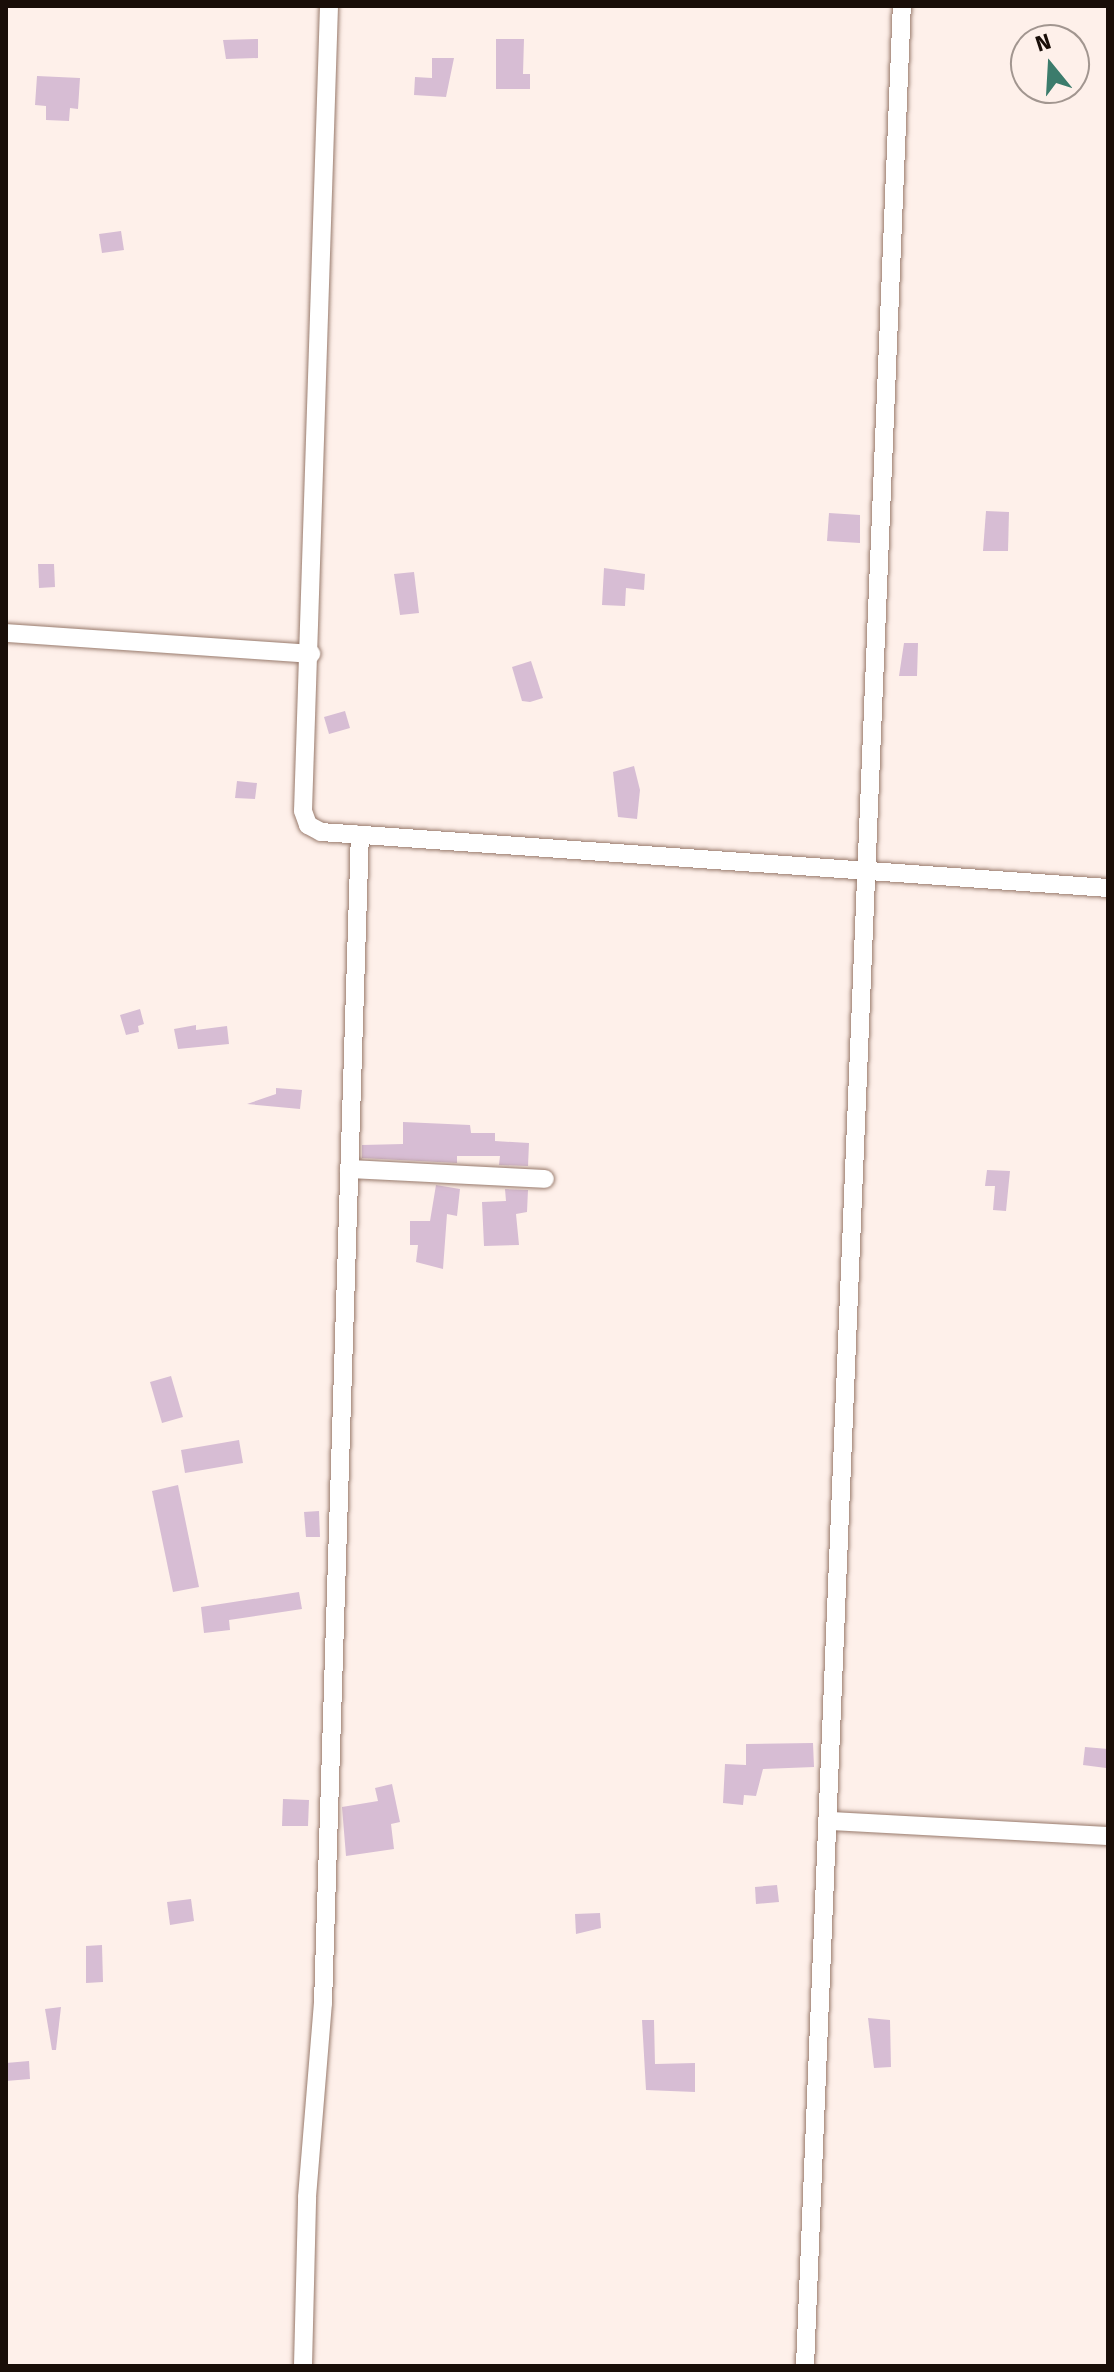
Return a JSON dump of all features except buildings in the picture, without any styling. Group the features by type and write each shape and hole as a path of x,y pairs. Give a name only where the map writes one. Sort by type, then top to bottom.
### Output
{"street":[{"path":"329,6 311,654 303,811 308,825 321,832 863,867 1108,888"},
{"path":"805,2366 831,1821 863,867 902,6"},
{"path":"6,633 311,654"},
{"path":"303,2366 307,2197 323,2003 360,835"},
{"path":"349,1169 545,1179"},
{"path":"831,1821 1108,1836"}]}
